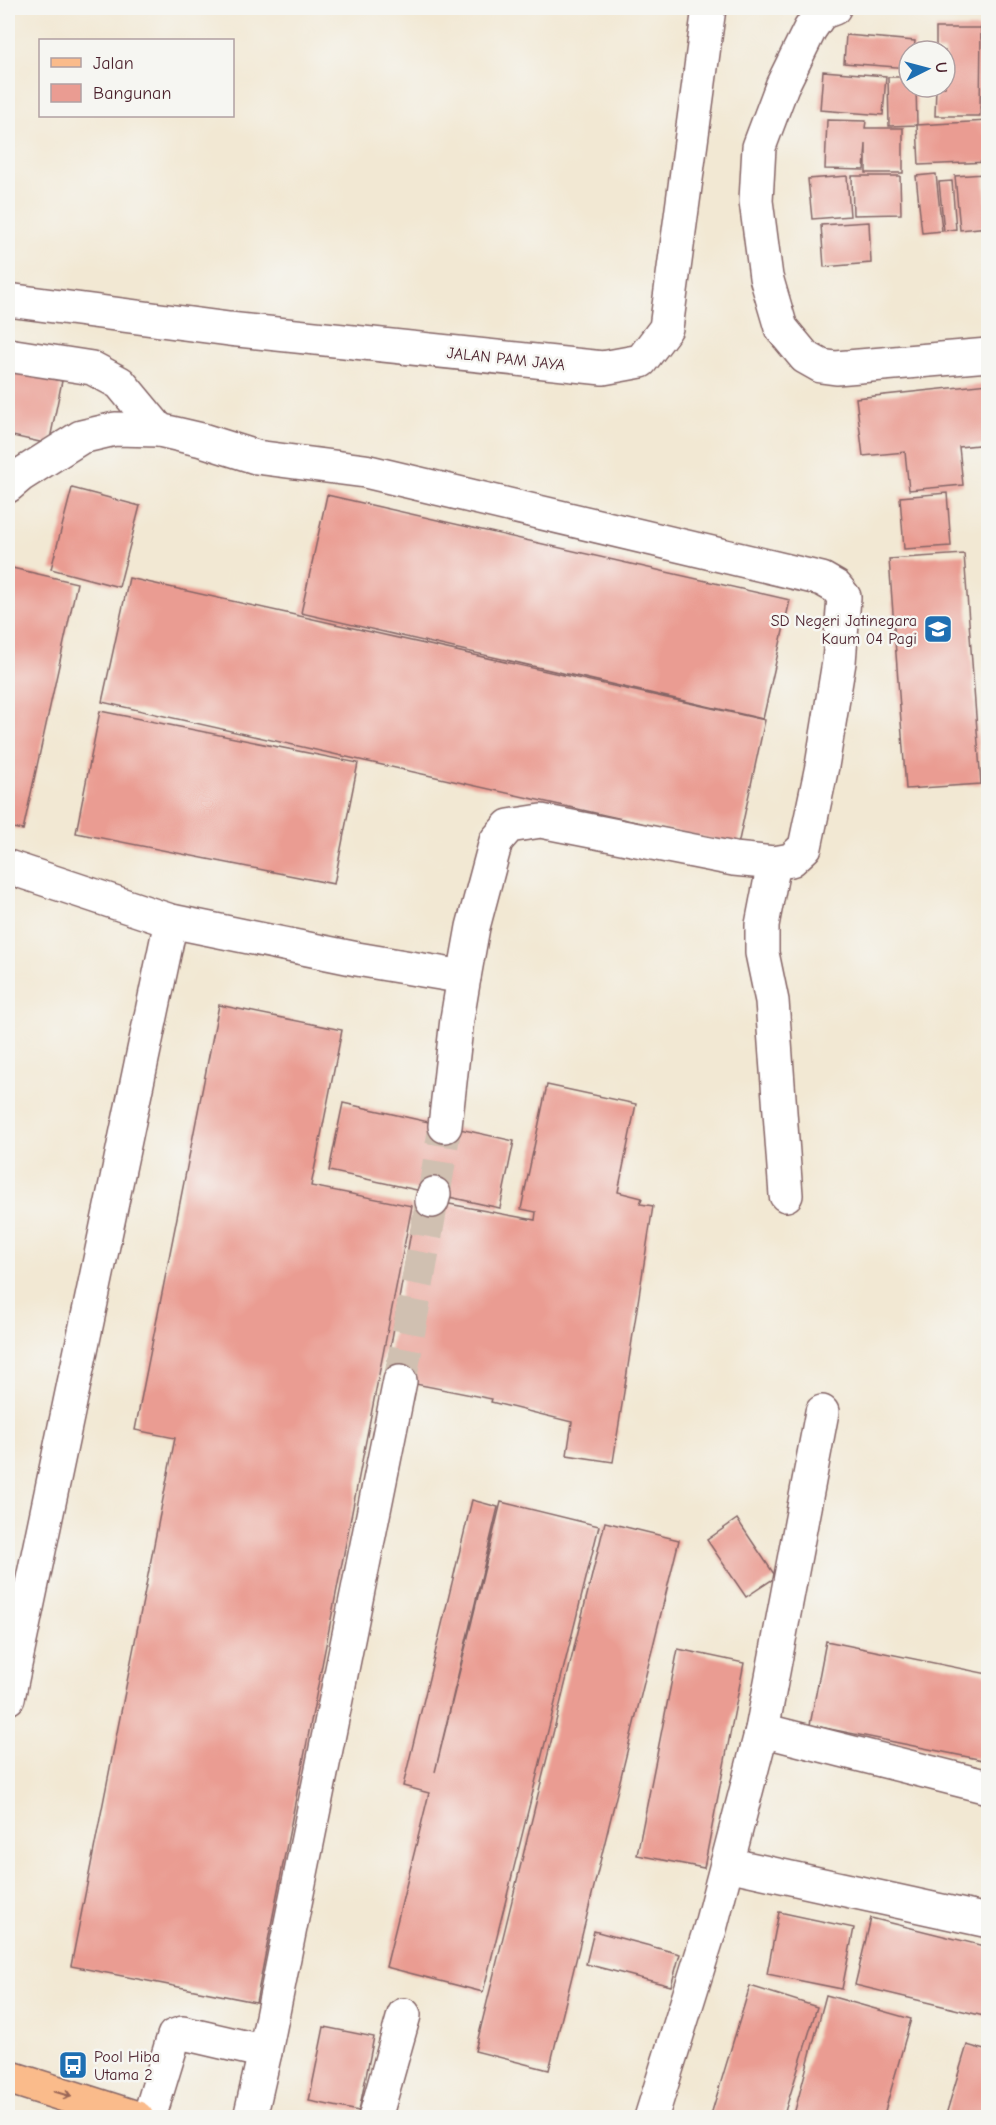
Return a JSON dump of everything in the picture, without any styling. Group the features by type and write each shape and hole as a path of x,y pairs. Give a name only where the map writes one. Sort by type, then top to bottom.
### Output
{"main road":[{"path":"8,2077 137,2118"}],"street":[{"name":"JALAN PAM JAYA","path":"8,300 241,330 603,368 642,362 666,328 709,8"},
{"path":"834,8 821,13 810,29 782,86 759,147 756,201 766,277 781,328 806,357 821,366 836,368 988,355"},
{"path":"8,355 92,368 120,383 159,430"},
{"path":"8,486 21,475 81,437 116,429 159,430 202,440 256,457 365,471 822,579 836,587 844,597 839,662 822,766 805,847 790,860 774,863 734,859 541,821 509,826 496,841 473,927 464,977 445,1126"},
{"path":"774,863 762,925 762,953 772,1001 786,1196"},
{"path":"8,867 171,921 357,959 464,977"},
{"path":"8,1698 171,921"},
{"path":"249,2118 265,2052 400,1381"},
{"path":"651,2118 710,1929 762,1730 822,1412"},
{"path":"762,1730 988,1787"},
{"path":"727,1864 988,1921"},
{"path":"375,2118 404,2015"},
{"path":"149,2118 174,2036 183,2033 265,2052"}],"building":[{"path":"936,28 981,28 980,116 935,116 936,99 957,99 957,39 936,39"},
{"path":"846,35 897,39 897,67 844,63"},
{"path":"823,71 886,76 883,115 820,110"},
{"path":"888,77 897,77 897,99 916,99 917,125 889,126"},
{"path":"827,120 866,121 865,128 903,128 903,173 866,173 866,144 864,170 825,169"},
{"path":"988,121 988,162 919,165 917,125"},
{"path":"936,174 942,231 922,233 916,176"},
{"path":"984,174 988,227 960,230 955,176"},
{"path":"847,176 850,216 812,219 808,179"},
{"path":"852,176 900,176 901,214 853,215"},
{"path":"952,181 956,229 944,231 939,182"},
{"path":"869,222 871,263 824,267 821,225"},
{"path":"8,370 62,381 49,444 8,435"},
{"path":"988,384 988,444 959,447 963,485 909,490 905,452 863,456 856,398"},
{"path":"72,488 140,506 119,587 51,569"},
{"path":"947,493 951,546 904,549 900,497"},
{"path":"327,495 790,600 763,719 301,613"},
{"path":"964,554 981,784 906,789 889,559"},
{"path":"8,567 77,583 23,830 8,827"},
{"path":"129,578 765,720 738,845 102,702"},
{"path":"100,711 358,763 334,884 76,833"},
{"path":"219,1005 342,1030 311,1186 412,1206 256,2002 71,1966 175,1438 135,1430"},
{"path":"547,1085 636,1104 618,1192 642,1198 640,1204 653,1206 613,1462 567,1455 572,1422 491,1402 492,1399 385,1378 417,1198 535,1220 536,1212 521,1209"},
{"path":"343,1103 514,1141 500,1208 329,1171"},
{"path":"472,1500 498,1507 435,1772 501,1502 599,1526 483,1992 386,1967 429,1793 403,1786"},
{"path":"737,1519 776,1577 746,1597 707,1540"},
{"path":"605,1522 679,1540 549,2070 475,2051"},
{"path":"826,1641 988,1674 988,1761 810,1725"},
{"path":"678,1649 744,1663 704,1868 637,1855"},
{"path":"779,1912 854,1928 842,1989 767,1974"},
{"path":"871,1918 988,1947 988,2017 855,1985"},
{"path":"594,1931 680,1954 671,1986 586,1964"},
{"path":"750,1986 817,2007 783,2118 710,2118"},
{"path":"826,1995 911,2019 883,2118 793,2118"},
{"path":"324,2027 374,2037 359,2111 309,2101"},
{"path":"967,2045 988,2051 988,2118 945,2118"}],"tunnel":[{"path":"434,1194 445,1126"},
{"path":"400,1381 432,1201"}],"place":[{"name":"SD Negeri Jatinegara Kaum 04 Pagi","path":"938,629"},
{"name":"Pool Hiba Utama 2","path":"73,2065"}]}
